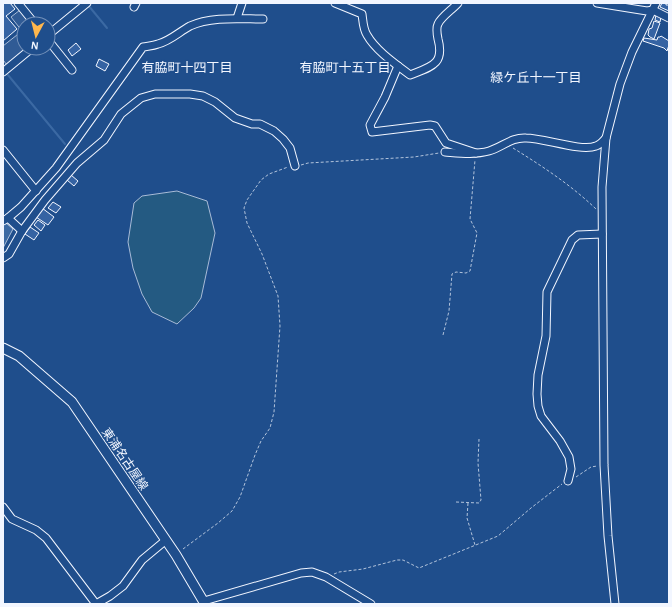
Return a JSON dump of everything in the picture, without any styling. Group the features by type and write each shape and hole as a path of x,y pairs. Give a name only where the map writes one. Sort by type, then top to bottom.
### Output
{"main road":[{"name":"東浦名古屋線","path":"3,348 19,356 72,402 176,555 205,603"}],"street":[{"path":"18,3 29,16"},
{"path":"56,28 87,3"},
{"path":"237,18 242,3"},
{"path":"335,3 362,14 363,24 368,36 376,47 410,76 435,64 438,61 441,49 437,34 438,23 458,3"},
{"path":"597,3 647,11 655,6"},
{"path":"655,6 669,18"},
{"path":"615,604 608,536 604,465 602,187 606,138 620,84 632,52 655,6"},
{"path":"22,231 6,220 21,207 56,168 143,47 160,44 191,26 205,22 237,18 263,19"},
{"path":"56,50 72,70"},
{"path":"3,72 22,56"},
{"path":"398,66 386,97 370,125 372,132 430,125 434,126 446,143 476,153"},
{"path":"3,258 9,254 22,231 45,200 77,163 104,140 121,114 141,98 155,94 190,94 203,96 215,102 235,118 252,124 260,124 274,131 287,143 290,148 295,166"},
{"path":"445,152 487,152 506,144 514,138 526,138 579,147 589,147 597,146 606,138"},
{"path":"3,150 36,191"},
{"path":"568,481 571,469 569,457 560,441 541,416 538,406 538,375 546,336 547,292 572,240 578,235 602,234"},
{"path":"3,507 12,519 36,530 46,538 96,604 123,586 142,560 166,540"},
{"path":"205,603 301,573 312,572 326,577 371,604"}],"path":[{"path":"506,144 547,169 586,199 602,215"},
{"path":"176,555 232,511 240,497 258,448 270,428 274,412 278,375 280,326 278,296 262,254 247,223 244,208 247,200 261,180 276,171 295,166 308,163 414,157 445,152"},
{"path":"443,335 449,311 452,274 456,272 466,273 470,271 477,233 470,219 476,153"},
{"path":"456,502 479,503 481,500 478,463 479,439"},
{"path":"326,577 339,572 363,569 397,560 403,560 419,568 475,546 498,536 530,508 568,481 592,467 604,465"},
{"path":"468,503 467,518 475,546"}],"shaded area":[{"path":"20,10 25,16 16,16 16,23 11,17"},
{"path":"16,36 16,56 18,56 7,65 3,60 3,46"},
{"path":"177,191 207,201 215,233 201,298 194,308 177,324 152,312 142,294 133,268 128,242 134,203 142,196"},
{"path":"6,223 13,229 3,248 3,224"}],"building":[{"path":"3,3 10,3 15,9 6,16 16,30 3,41"},
{"path":"662,3 669,5 669,11 660,7"},
{"path":"656,15 661,17 660,22 655,20"},
{"path":"654,21 660,23 654,39 648,35 649,29 652,28"},
{"path":"661,36 669,41 667,51 664,48 643,41 644,38 657,40 658,37"},
{"path":"76,43 81,49 72,56 68,50"},
{"path":"99,59 109,64 105,71 96,66"},
{"path":"71,175 78,181 74,186 67,180"},
{"path":"53,202 61,207 56,213 48,208"},
{"path":"42,208 54,217 48,225 36,217"},
{"path":"38,220 45,225 41,231 34,225"},
{"path":"30,227 39,233 34,240 25,234"}],"waterway":[{"path":"88,5 107,28"},
{"path":"8,75 65,144"}],"district":[{"name":"有脇町十四丁目","path":"187,68"},
{"name":"有脇町十五丁目","path":"345,68"},
{"name":"緑ケ丘十一丁目","path":"536,78"}]}
